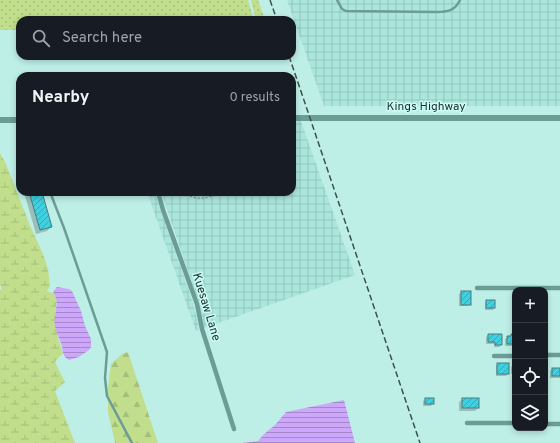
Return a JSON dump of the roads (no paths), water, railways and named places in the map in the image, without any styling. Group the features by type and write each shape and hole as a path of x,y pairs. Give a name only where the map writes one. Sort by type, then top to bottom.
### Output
{"street":[{"name":"Kings Highway","path":"296,118 560,118"},
{"path":"0,120 16,120"},
{"name":"Kuesaw Lane","path":"159,196 196,304 202,330 234,429"},
{"path":"477,288 560,288"},
{"path":"548,355 560,355"},
{"path":"494,356 512,356"},
{"path":"467,423 512,424"},
{"path":"548,424 560,424"}],"lane":[{"path":"337,0 342,9 346,12 448,12 454,9 460,0"},
{"path":"52,196 107,352 105,378 107,396 132,443"}],"railway":[{"path":"270,0 276,16"},
{"path":"290,60 294,72"},
{"path":"296,77 420,443"}]}
